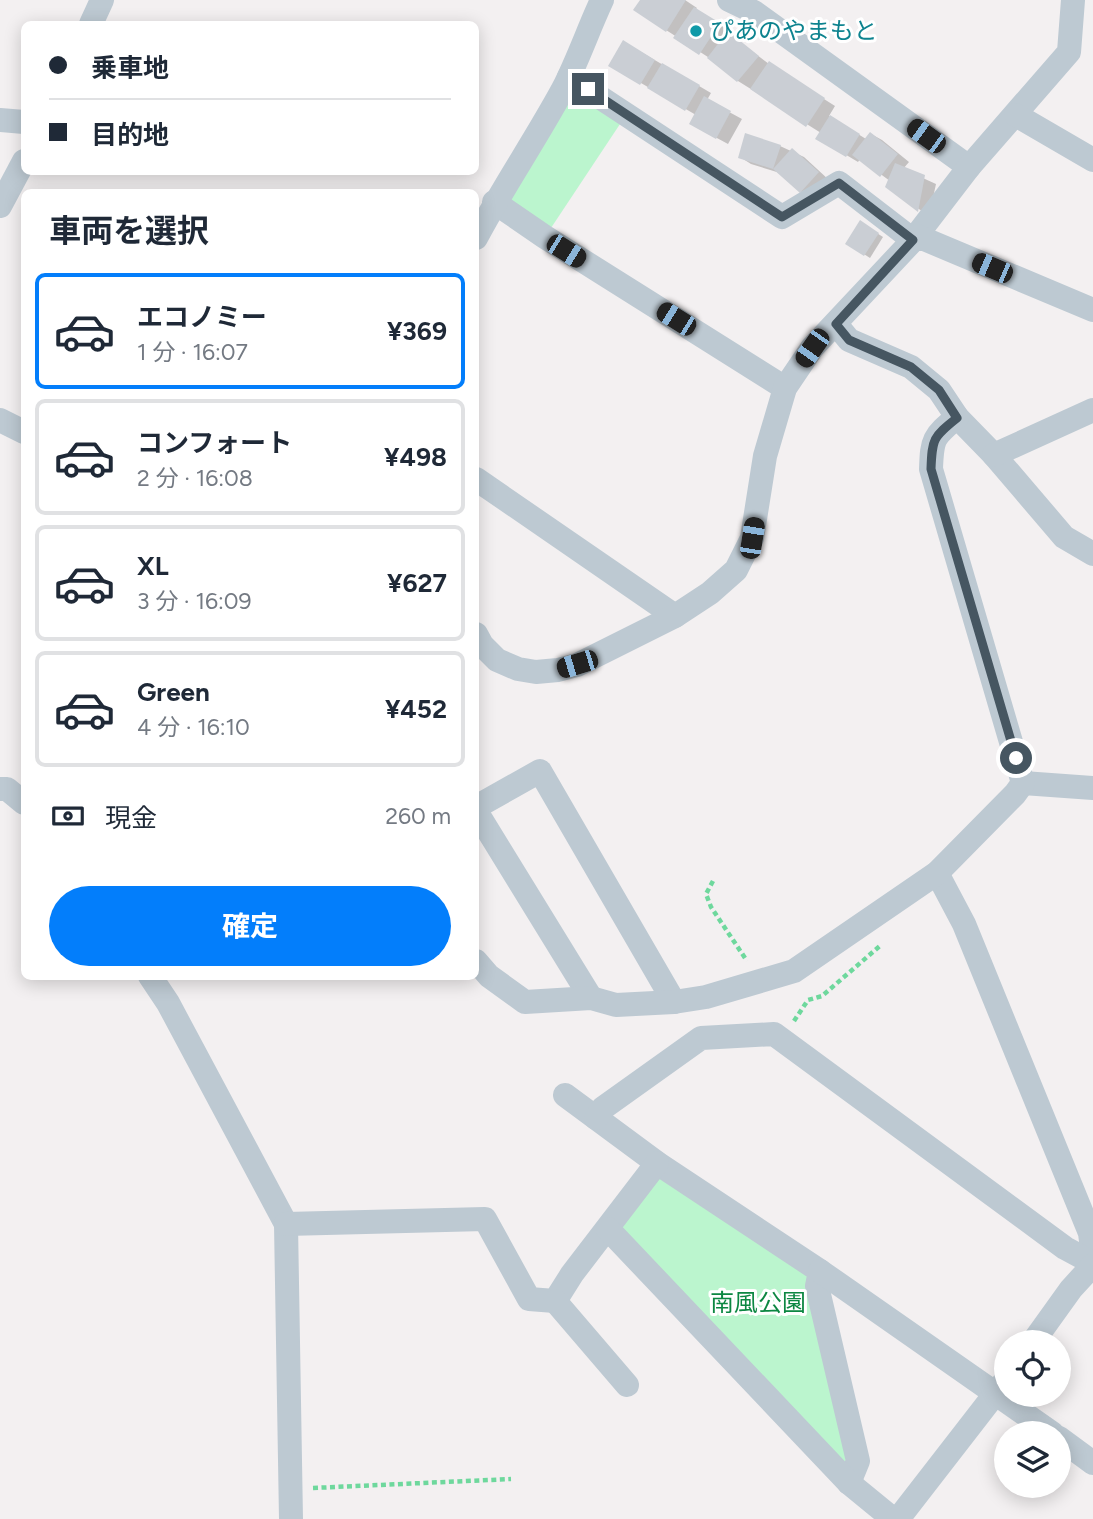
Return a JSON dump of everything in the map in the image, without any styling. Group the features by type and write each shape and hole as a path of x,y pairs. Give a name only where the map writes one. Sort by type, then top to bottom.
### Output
{"street":[{"path":"92,21 102,0"},
{"path":"479,231 569,77 602,0"},
{"path":"729,0 754,12 969,167"},
{"path":"479,640 497,660 517,669 536,672 558,670 577,664 675,616 710,593 736,570 752,538 765,456 785,388 812,348 913,240 969,167 1069,52 1073,0"},
{"path":"569,77 782,217 839,183 913,240"},
{"path":"1016,115 1093,160"},
{"path":"0,120 21,122"},
{"path":"0,206 21,167"},
{"path":"494,202 785,388"},
{"path":"913,240 917,236 1093,310"},
{"path":"836,324 849,340 911,367 939,390 957,418 994,455 1064,537 1093,554"},
{"path":"994,455 1093,410"},
{"path":"479,964 489,976 525,1002 591,998 616,1005 674,1002 706,997 794,971 937,873 1016,794 1023,783 931,469 932,444 957,418"},
{"path":"0,420 21,430"},
{"path":"479,481 675,616"},
{"path":"479,807 540,771 674,1002"},
{"path":"1023,783 1093,788"},
{"path":"0,789 7,789 21,801"},
{"path":"479,814 591,998"},
{"path":"937,873 964,924 1085,1220 1090,1233 1093,1257"},
{"path":"153,980 168,1003 286,1224 291,1519"},
{"path":"596,1118 603,1108 701,1038 774,1034 1065,1248 1093,1264 1042,1330"},
{"path":"565,1095 657,1163 994,1382"},
{"path":"555,1301 657,1163"},
{"path":"286,1224 485,1219 529,1299 555,1301 627,1385"},
{"path":"608,1229 849,1483 895,1519 994,1395"},
{"path":"820,1271 817,1286 858,1461 849,1483"},
{"path":"1024,1407 1039,1421"},
{"path":"1071,1447 1093,1463"}],"path":[{"path":"713,881 706,894 711,907 761,981"},
{"path":"780,1038 808,1000 821,996 882,944"},
{"path":"290,1489 511,1479"}],"green space":[{"path":"569,77 626,115 545,237 494,202"},
{"name":"南風公園","path":"657,1163 820,1271 849,1483 608,1229"}],"building":[{"path":"640,0 686,0 666,32 633,10"},
{"name":"ぴあのやまもと","path":"694,7 720,23 699,55 673,38"},
{"path":"728,31 759,56 737,82 707,58"},
{"path":"623,40 655,60 640,85 608,66"},
{"path":"769,61 825,98 806,127 750,89"},
{"path":"662,63 700,85 685,111 647,88"},
{"path":"704,96 731,111 716,139 689,124"},
{"path":"830,115 860,134 846,157 815,139"},
{"path":"870,132 898,154 880,177 852,155"},
{"path":"745,133 781,145 773,169 738,158"},
{"path":"792,148 819,172 800,193 773,169"},
{"path":"895,163 925,175 918,212 885,187"},
{"path":"860,220 879,233 864,256 845,244"}],"place":[{"name":"ぴあのやまもと","path":"696,31"}],"route":[{"path":"588,89 782,217 839,183 913,240 836,324 849,340 911,367 939,390 957,418 932,444 931,469 1016,758"}]}
